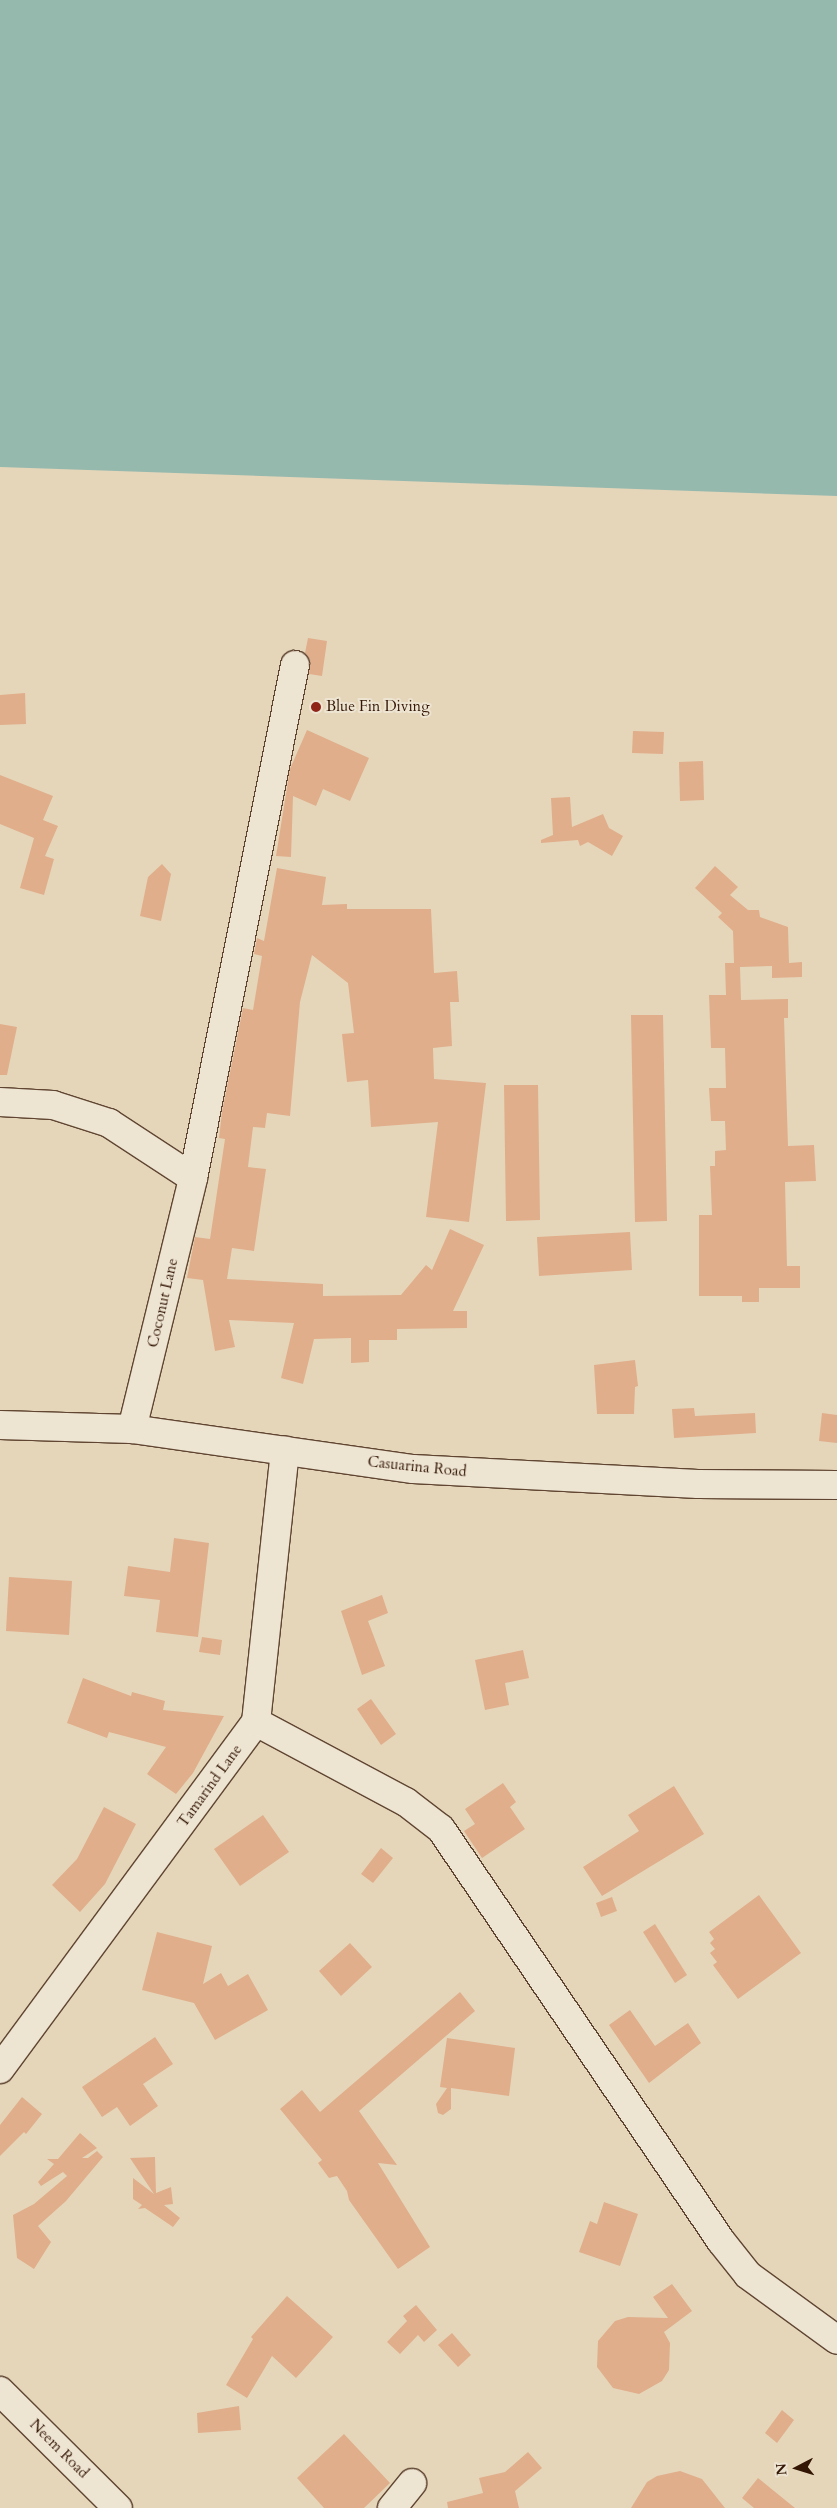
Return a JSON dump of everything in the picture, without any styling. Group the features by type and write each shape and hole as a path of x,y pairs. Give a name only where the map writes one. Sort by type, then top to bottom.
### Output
{"street":[{"name":"Coconut Lane","path":"132,1428 193,1178 295,665"},
{"path":"0,1102 53,1105 109,1123 193,1178"},
{"name":"Casuarina Road","path":"0,1425 132,1428 413,1469 698,1484 837,1485"},
{"path":"285,1451 256,1722 406,1802 442,1829 721,2241 748,2275 837,2340"},
{"name":"Tamarind Lane","path":"0,2069 256,1722"},
{"name":"Neem Road","path":"0,2391 118,2508"},
{"path":"392,2508 412,2483"}],"water":[{"path":"0,0 837,0 837,496 0,467"}],"building":[{"path":"308,638 327,641 322,676 309,674 310,660 305,653"},
{"path":"25,693 26,724 0,725 0,695"},
{"path":"307,730 369,758 350,801 323,789 316,806 293,796 291,857 276,856 290,769"},
{"path":"633,731 664,732 663,754 632,753"},
{"path":"703,761 704,800 680,801 679,762"},
{"path":"0,775 53,796 43,820 58,826 45,856 54,859 44,895 20,888 34,838 0,824"},
{"path":"570,797 572,827 603,814 609,828 623,836 612,856 588,842 580,846 578,840 541,843 541,840 553,835 551,798"},
{"path":"162,864 171,874 161,921 140,916 148,877"},
{"path":"715,866 738,887 730,895 748,910 759,910 760,917 788,927 789,963 802,962 802,977 772,978 772,966 740,967 741,1000 788,999 788,1018 784,1018 788,1146 814,1145 816,1181 785,1182 787,1266 800,1266 800,1288 759,1288 759,1302 742,1302 742,1296 699,1296 699,1215 712,1215 710,1166 715,1166 715,1151 726,1150 725,1121 711,1121 709,1088 726,1088 725,1048 711,1048 709,995 726,995 725,963 734,963 733,931 718,917 722,913 695,888"},
{"path":"277,868 326,877 322,905 347,904 347,909 431,909 434,973 457,971 459,1002 450,1002 452,1046 433,1048 434,1079 486,1083 469,1222 426,1217 438,1122 371,1127 368,1080 347,1082 342,1034 354,1033 348,983 312,955 300,1002 290,1116 267,1113 265,1128 253,1127 248,1167 266,1169 254,1251 232,1248 227,1279 323,1284 323,1296 401,1295 426,1265 432,1270 450,1229 484,1245 453,1311 467,1311 467,1328 397,1329 397,1340 369,1340 369,1362 351,1363 351,1338 314,1339 303,1384 281,1378 294,1323 229,1320 235,1347 215,1351 203,1280 187,1278 195,1237 210,1239 225,1139 219,1138 222,1112 243,1008 253,1010 262,956 254,954 257,938 264,941"},
{"path":"631,1015 663,1015 667,1221 635,1222"},
{"path":"0,1024 17,1027 7,1075 0,1075"},
{"path":"504,1085 538,1085 540,1220 506,1221"},
{"path":"630,1232 632,1270 539,1276 537,1237"},
{"path":"635,1360 638,1386 635,1387 634,1414 597,1414 594,1365"},
{"path":"694,1408 695,1416 755,1413 756,1433 674,1438 672,1409"},
{"path":"822,1413 837,1415 837,1443 819,1441"},
{"path":"174,1538 209,1543 198,1637 156,1632 160,1600 124,1596 128,1566 170,1572"},
{"path":"9,1577 72,1581 69,1635 6,1631"},
{"path":"382,1595 388,1613 368,1621 385,1666 362,1675 341,1611"},
{"path":"202,1637 222,1640 220,1655 199,1652"},
{"path":"523,1650 529,1678 505,1683 509,1705 485,1710 475,1660"},
{"path":"83,1678 131,1696 132,1692 165,1701 163,1710 224,1716 193,1773 176,1794 147,1774 166,1747 109,1732 107,1738 67,1723"},
{"path":"371,1699 396,1734 381,1745 357,1709"},
{"path":"503,1783 516,1802 510,1807 525,1829 482,1858 464,1831 475,1824 465,1809"},
{"path":"674,1786 704,1834 602,1896 583,1867 639,1831 628,1815"},
{"path":"104,1807 136,1824 105,1884 80,1912 52,1885 77,1859"},
{"path":"263,1815 289,1852 240,1886 214,1849"},
{"path":"381,1848 393,1858 373,1883 361,1874"},
{"path":"759,1895 801,1953 738,1999 713,1965 717,1962 710,1953 715,1949 710,1943 714,1939 709,1932"},
{"path":"612,1897 617,1911 601,1917 596,1903"},
{"path":"655,1924 687,1975 675,1983 643,1932"},
{"path":"157,1932 212,1946 203,1984 221,1973 228,1986 248,1974 268,2010 215,2040 194,2003 142,1990"},
{"path":"350,1943 372,1967 341,1996 319,1971"},
{"path":"460,1992 475,2011 359,2111 397,2165 378,2163 430,2247 398,2269 349,2200 347,2191 337,2176 329,2178 318,2163 322,2160 280,2109 302,2090 320,2112"},
{"path":"630,2010 655,2046 688,2023 701,2043 649,2083 609,2025"},
{"path":"155,2037 173,2064 143,2084 158,2106 130,2126 117,2107 102,2117 82,2087"},
{"path":"447,2038 515,2048 509,2096 451,2088 451,2109 443,2115 438,2113 436,2104 447,2088 440,2087"},
{"path":"22,2097 42,2114 26,2134 24,2132 0,2156 0,2125"},
{"path":"80,2133 97,2148 82,2158 88,2158 97,2151 103,2157 66,2201 38,2226 51,2242 34,2269 17,2258 13,2215 34,2204 67,2176 63,2172 41,2186 38,2182 54,2164 47,2159 58,2159"},
{"path":"155,2157 156,2193 171,2187 173,2204 164,2205 180,2218 173,2227 145,2208 138,2209 142,2205 133,2199 133,2178 154,2194 130,2158"},
{"path":"604,2202 638,2214 620,2266 579,2252 590,2221 597,2224"},
{"path":"672,2284 692,2311 664,2332 670,2343 669,2370 662,2381 639,2394 613,2388 597,2367 598,2341 615,2321 628,2317 668,2318 653,2297"},
{"path":"287,2296 333,2337 296,2378 272,2356 247,2398 226,2385 253,2339 251,2337"},
{"path":"416,2305 437,2330 424,2342 418,2335 400,2354 387,2342 407,2321 403,2316"},
{"path":"452,2333 471,2355 458,2367 438,2345"},
{"path":"239,2406 241,2430 198,2433 197,2413"},
{"path":"782,2410 794,2420 777,2443 765,2433"},
{"path":"344,2434 390,2483 364,2508 324,2508 297,2478"},
{"path":"528,2452 542,2468 515,2491 519,2508 448,2508 447,2502 483,2493 479,2478 505,2472"},
{"path":"680,2471 702,2479 725,2508 631,2508 647,2482 657,2476"},
{"path":"758,2478 795,2508 754,2508 742,2498"}],"place":[{"name":"Blue Fin Diving","path":"316,707"}]}
